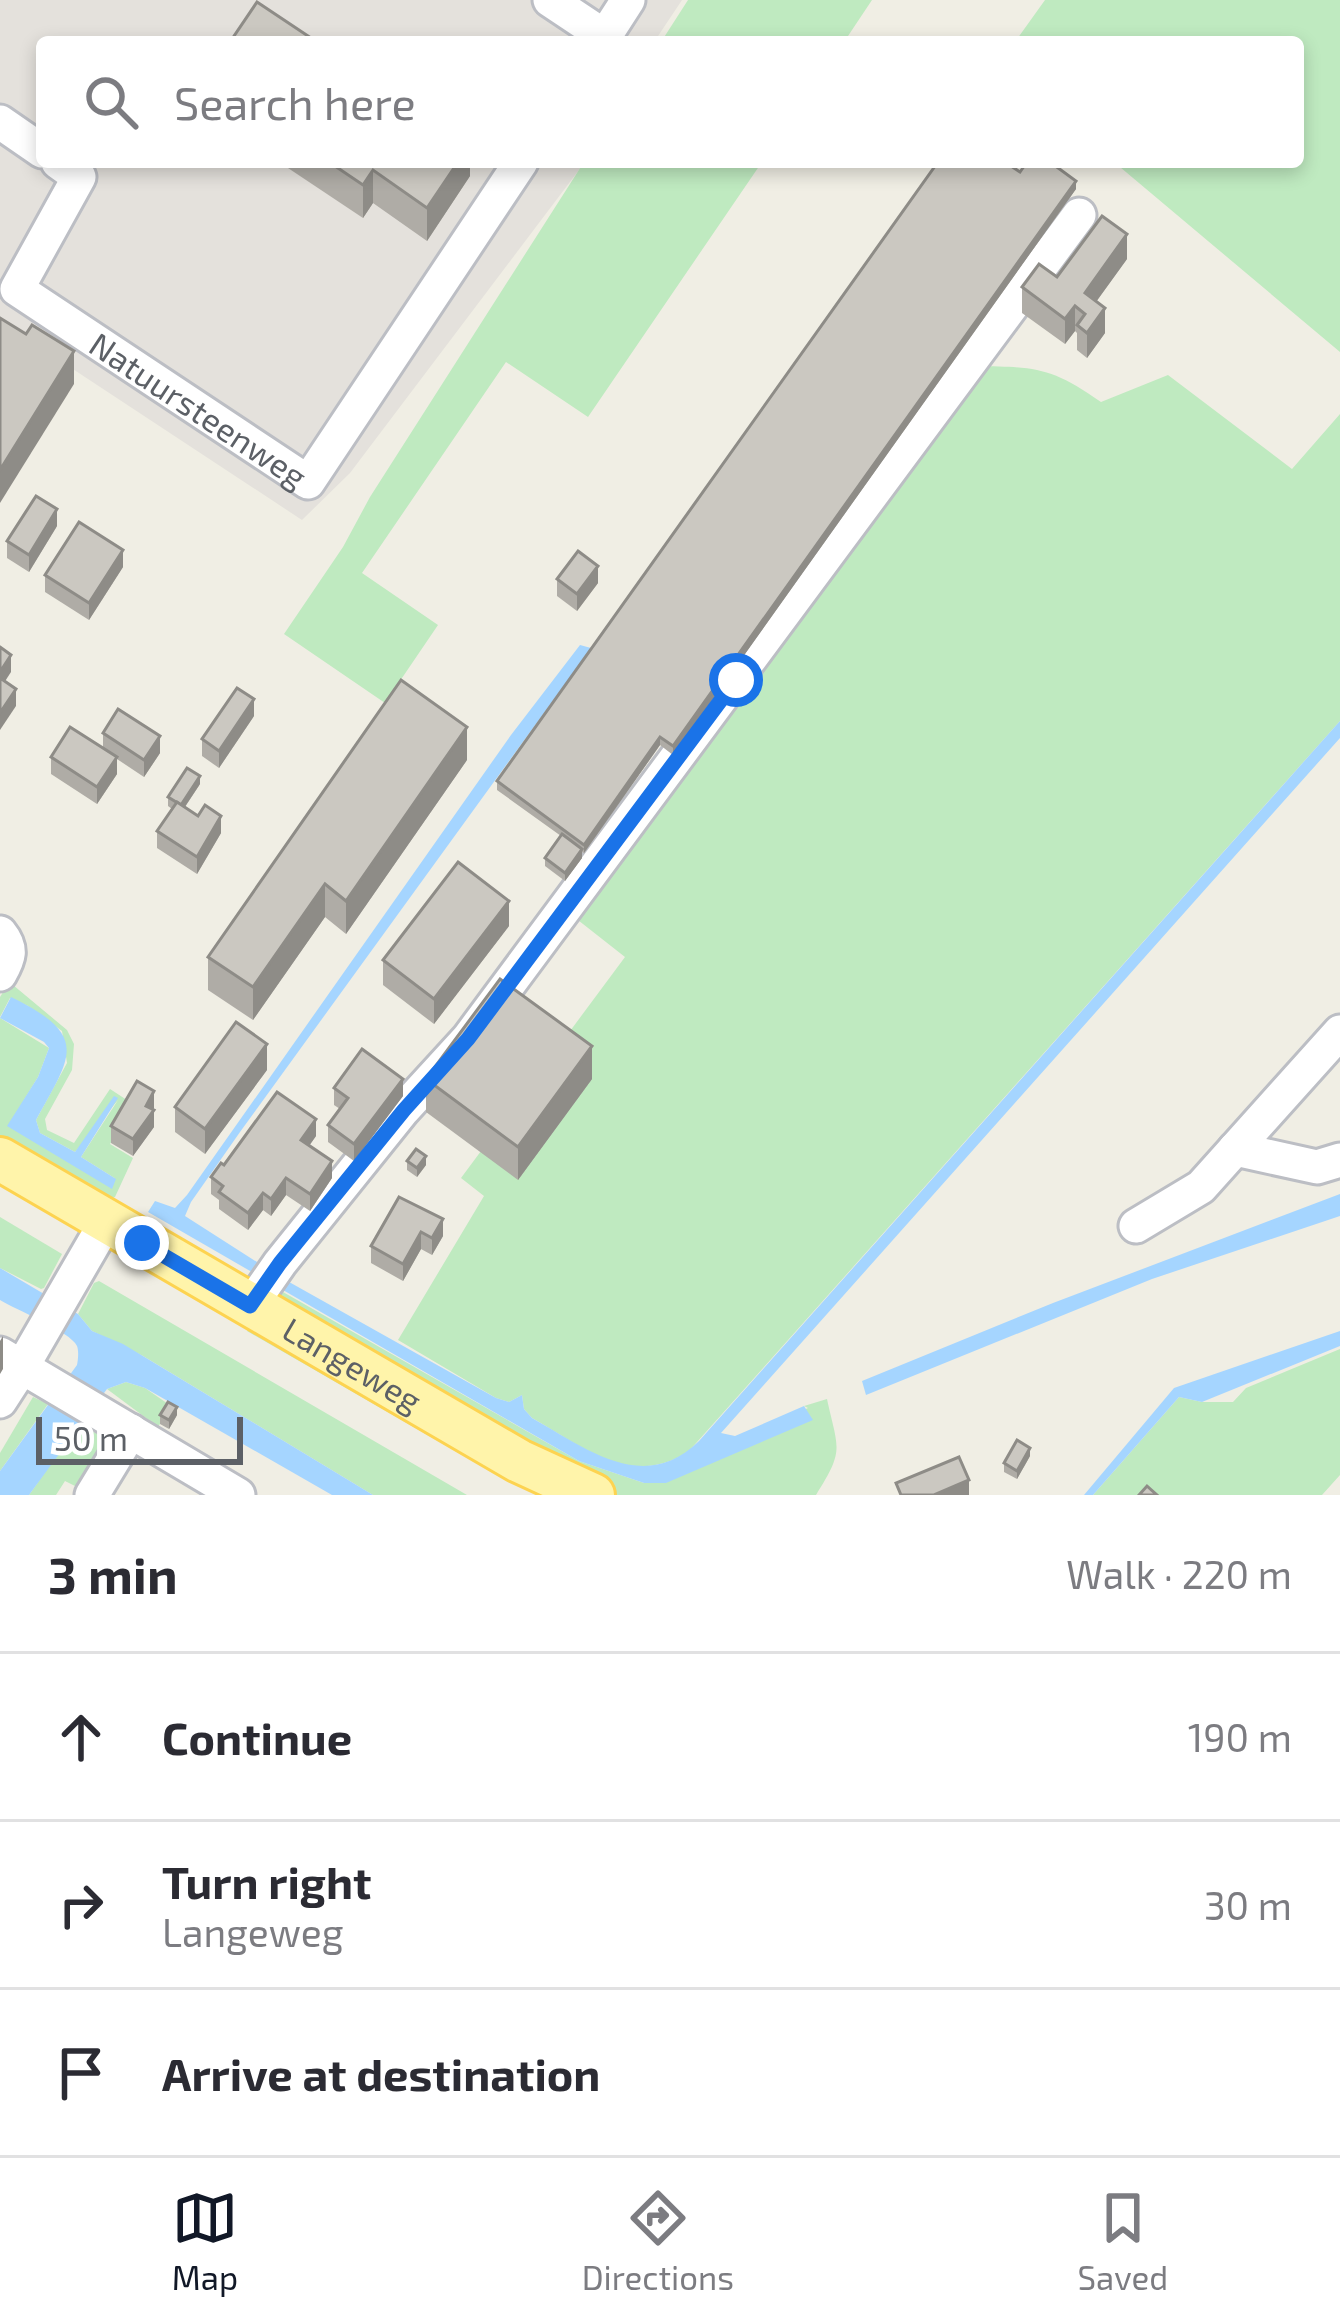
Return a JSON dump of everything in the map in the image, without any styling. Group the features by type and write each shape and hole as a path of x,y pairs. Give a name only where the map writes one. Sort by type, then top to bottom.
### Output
{"main road":[{"name":"Langeweg","path":"0,1159 106,1222 264,1288 519,1461 593,1495"},
{"name":"Langeweg","path":"519,1461 552,1495"}],"street":[{"path":"550,0 599,36"},
{"path":"605,36 628,0"},
{"path":"0,122 36,147"},
{"name":"Natuursteenweg","path":"66,168 79,177 17,289 308,482 517,168"},
{"path":"264,1288 404,1110 468,1039 1079,214"},
{"path":"0,933 10,957 0,974"},
{"path":"1136,1226 1201,1187 1340,1032"},
{"path":"1235,1149 1317,1167 1340,1160"},
{"path":"0,1401 24,1368 106,1222"},
{"path":"24,1368 238,1495"},
{"path":"97,1493 131,1431"}],"shaded area":[{"path":"0,0 682,0 658,36 36,36 36,168 580,168 350,473 302,520 0,321"}],"green space":[{"path":"688,0 872,0 848,36 665,36"},
{"path":"1045,0 1340,0 1340,352 1121,168 1304,168 1304,36 1019,36"},
{"path":"580,168 758,168 588,417 506,362 362,573 438,625 385,703 284,634 343,547 370,497"},
{"path":"976,366 1042,371 1101,402 1168,375 1292,469 1340,414 1340,721 689,1451 647,1466 609,1460 532,1418 524,1409 522,1395 509,1402 496,1398 398,1340 484,1196 461,1178 625,957 569,913"},
{"path":"13,985 67,1030 74,1044 72,1070 45,1119 47,1130 74,1143 110,1089 133,1104 110,1144 133,1158 115,1197 104,1201 0,1139 0,1018 49,1048 38,1077 8,1126 116,1179 81,1157 118,1100 75,1152 40,1133 36,1120 67,1063 62,1031 10,998 0,1017 0,997"},
{"path":"0,1217 62,1254 44,1288 0,1268"},
{"path":"99,1281 467,1495 373,1495 143,1356 92,1331 78,1314"},
{"path":"276,1288 579,1461 644,1483 827,1399 837,1449 832,1468 816,1495 611,1495 277,1297"},
{"path":"252,1324 512,1477 511,1483 247,1331"},
{"path":"1340,1349 1340,1475 1322,1495 1093,1495 1179,1397 1233,1402 1246,1388"},
{"path":"126,1382 145,1388 171,1406 158,1427 107,1389"},
{"path":"33,1397 48,1404 0,1471 0,1453"},
{"path":"77,1427 99,1435 102,1444 77,1487 65,1481 56,1495 29,1495"}],"water":[{"path":"580,645 591,648 240,1132 185,1216 282,1278 496,1398 509,1402 522,1395 524,1409 532,1418 574,1442 636,1466 678,1457 699,1441 1340,721 1340,738 721,1433 735,1436 804,1406 813,1420 666,1483 644,1483 579,1461 148,1212 155,1201 175,1208 187,1195 511,735"},
{"path":"11,997 54,1024 67,1049 65,1063 36,1120 40,1133 75,1152 114,1096 118,1098 81,1157 116,1179 112,1189 7,1126 38,1077 49,1048 0,1018"},
{"path":"1340,1194 1340,1216 1152,1279 866,1395 862,1381"},
{"path":"0,1268 78,1314 92,1331 123,1344 373,1495 332,1495 145,1388 126,1382 107,1389 29,1495 0,1495 0,1471 77,1365 78,1353 64,1334 0,1300"},
{"path":"1340,1331 1340,1346 1202,1402 1179,1397 1093,1495 1084,1495 1174,1388"}],"building":[{"path":"257,2 308,36 234,36"},
{"path":"338,168 454,168 427,208 373,170 363,185"},
{"path":"934,168 1014,168 1020,172 1023,168 1058,168 1076,181 673,746 660,737 584,845 497,781"},
{"path":"1102,216 1127,234 1085,293 1105,308 1087,333 1077,325 1085,314 1075,306 1065,319 1022,287 1039,264 1057,277"},
{"path":"0,318 26,334 32,325 74,351 0,470"},
{"path":"36,496 57,509 29,555 7,541"},
{"path":"79,522 123,550 89,603 45,575"},
{"path":"578,551 598,566 577,594 557,579"},
{"path":"0,647 11,655 0,672"},
{"path":"0,678 16,689 0,713"},
{"path":"401,680 467,727 346,901 325,884 253,987 208,957"},
{"path":"237,688 254,699 219,751 202,739"},
{"path":"118,709 160,736 144,760 103,733"},
{"path":"70,727 117,757 97,787 51,757"},
{"path":"187,768 200,776 181,805 168,797"},
{"path":"177,802 198,816 205,805 221,816 197,857 157,831"},
{"path":"562,834 582,849 565,873 545,858"},
{"path":"458,862 509,901 434,999 383,960"},
{"path":"500,979 592,1046 518,1147 426,1079"},
{"path":"236,1022 267,1044 205,1129 175,1107"},
{"path":"362,1049 403,1079 354,1144 328,1125 348,1098 334,1088"},
{"path":"137,1081 154,1091 146,1106 154,1110 133,1139 111,1126"},
{"path":"277,1092 316,1119 301,1140 332,1161 310,1194 286,1178 271,1199 263,1193 248,1213 219,1192 223,1186 211,1177"},
{"path":"416,1149 426,1156 417,1168 407,1161"},
{"path":"399,1197 443,1219 432,1238 421,1232 403,1264 371,1246"},
{"path":"168,1402 177,1407 169,1420 160,1415"},
{"path":"1017,1440 1030,1448 1017,1471 1004,1463"},
{"path":"959,1457 969,1480 934,1495 901,1495 896,1483"}],"route":[{"path":"142,1243 250,1306 404,1110 468,1039 736,680"}]}
